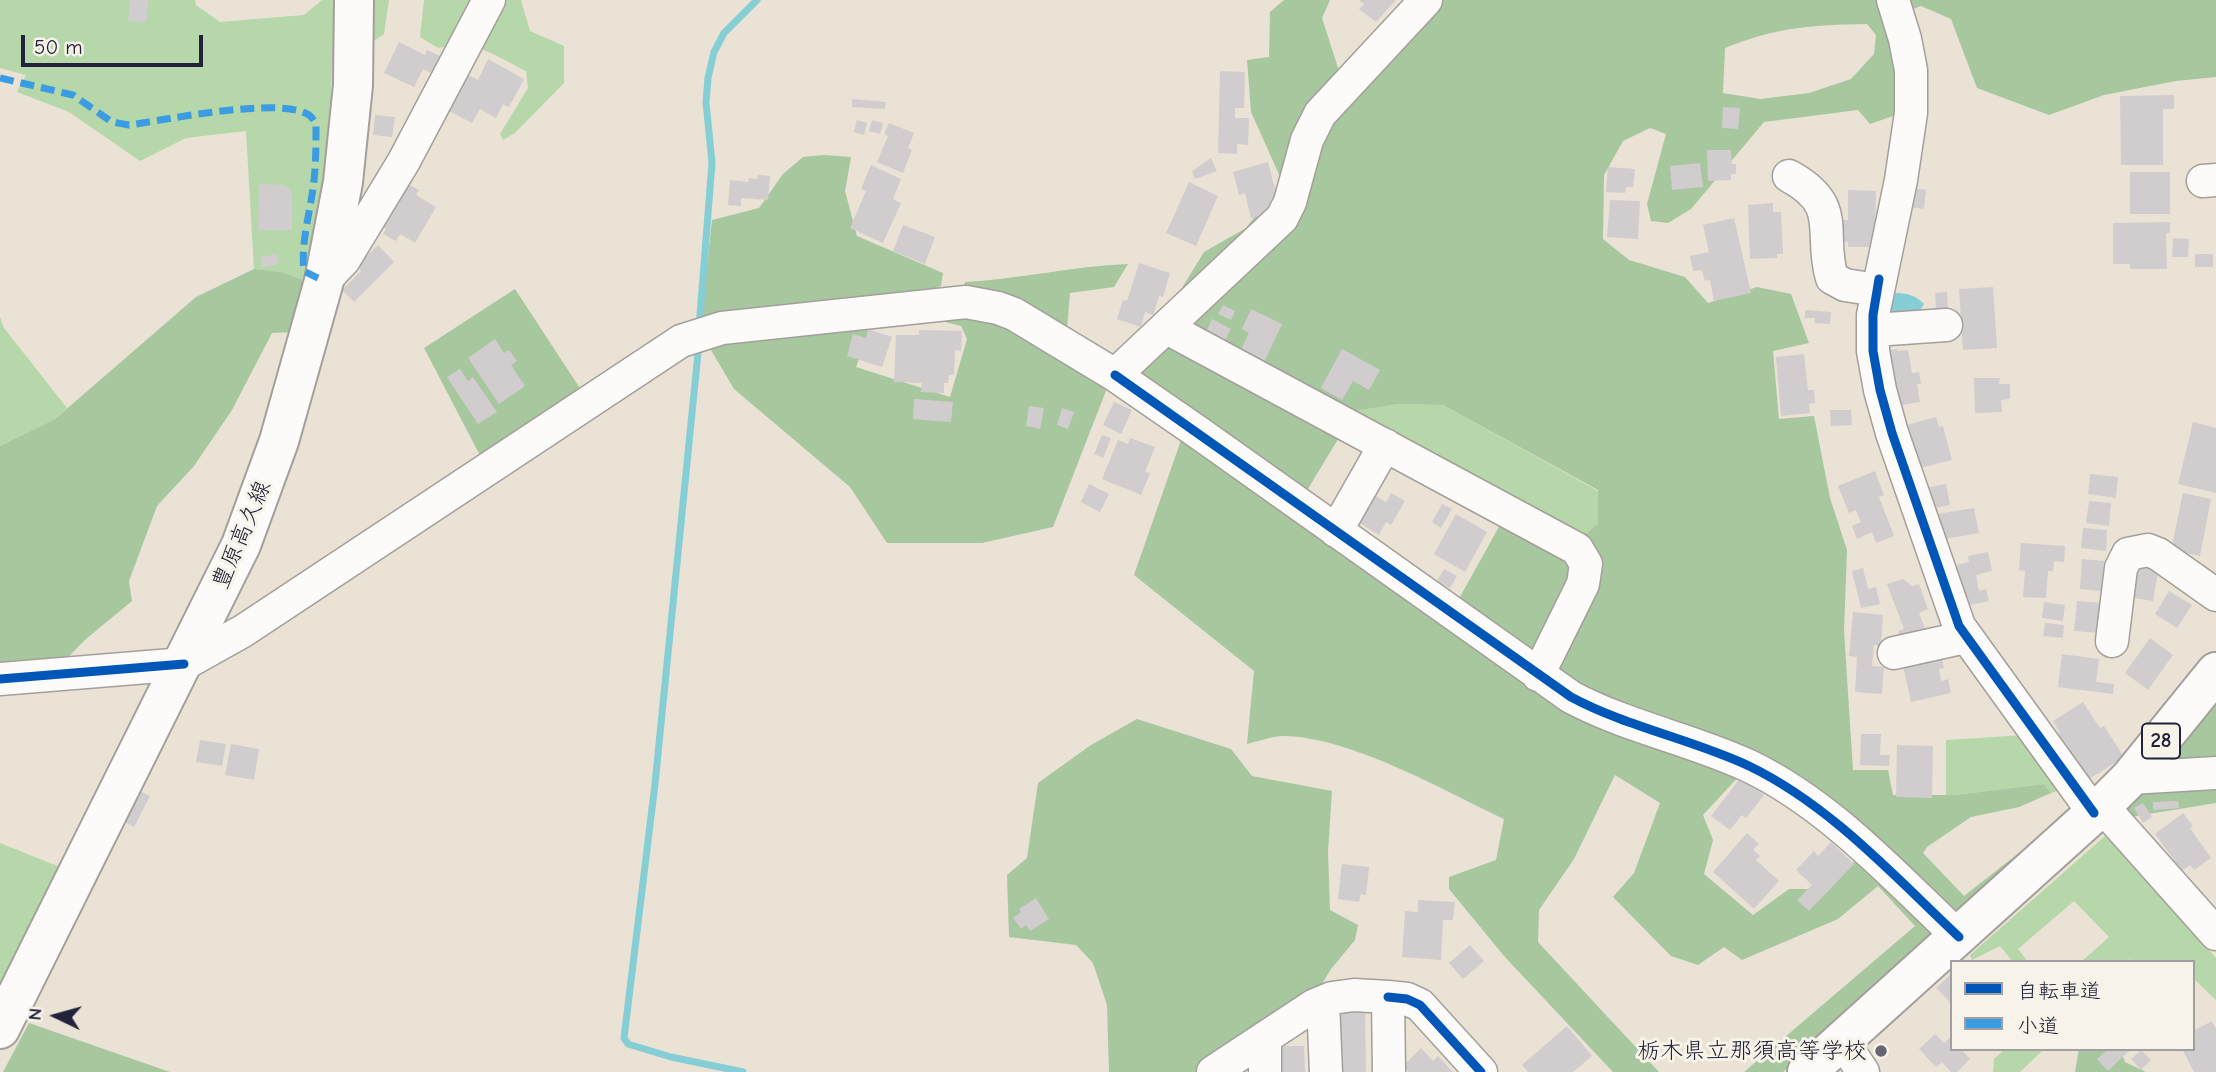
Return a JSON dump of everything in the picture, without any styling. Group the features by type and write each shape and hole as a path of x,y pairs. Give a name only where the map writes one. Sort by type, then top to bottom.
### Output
{"main road":[{"name":"豊原高久線","path":"0,1029 184,664 246,532 279,441 324,281 343,182 353,85 354,0"},
{"name":"28","path":"1808,1072 2098,810 2130,778 2216,672"}],"street":[{"path":"324,281 344,260 404,161 489,0"},
{"path":"1115,376 1282,218 1290,202 1307,140 1320,114 1426,0"},
{"path":"1893,0 1911,70 1911,113 1901,180 1878,284 1873,351 1892,433 1959,626 1966,637 2098,810 2216,934"},
{"path":"1789,176 1807,186 1821,203 1828,223 1828,267 1832,278 1845,285 1878,284"},
{"path":"0,679 184,664 243,631 681,341 701,333 722,328 966,302 998,307 1014,314 1115,376 1571,697 1601,713 1749,766 1791,790 1870,853 1959,937"},
{"path":"1874,330 1946,325"},
{"path":"1167,328 1577,549 1586,565 1583,584 1538,675"},
{"path":"1336,531 1385,446"},
{"path":"2112,641 2121,568 2128,554 2148,550 2158,554 2216,595"},
{"path":"1894,653 1966,637"},
{"path":"2130,778 2216,773"},
{"path":"1213,1072 1312,1006 1332,998 1354,995 1407,999 1420,1005 1481,1072"},
{"path":"1388,997 1389,1072"},
{"path":"1323,1002 1326,1072"},
{"path":"1265,1038 1265,1072"},
{"path":"1842,1041 1863,1072"}],"green space":[{"path":"0,0 195,0 196,5 220,22 304,15 322,0 389,0 384,34 332,69 329,141 308,282 282,272 254,269 246,131 186,138 140,161 69,112 17,92 26,75 0,68"},
{"path":"424,0 521,0 530,31 564,46 564,83 515,133 503,140 500,134 528,88 526,71 484,50 463,46 438,48 420,37"},
{"path":"1284,0 1330,0 1322,18 1339,71 1408,0 2216,0 2216,77 2176,81 2104,95 2049,115 1977,88 1951,19 1921,6 1893,17 1899,114 1870,124 1858,110 1764,122 1691,209 1668,223 1651,221 1647,204 1666,134 1650,128 1623,141 1604,175 1603,239 1629,260 1685,277 1708,303 1757,287 1791,294 1809,343 1773,351 1779,419 1814,416 1830,498 1847,550 1844,631 1853,770 1888,770 1893,795 1955,795 2044,784 2051,793 2019,807 1971,817 1927,847 1923,853 1964,896 2020,852 2025,858 1783,1072 1744,1072 1915,926 1878,886 1838,919 1742,960 1724,947 1698,965 1671,956 1613,897 1634,873 1660,803 1615,775 1574,859 1539,910 1538,942 1659,1072 1613,1072 1504,956 1449,889 1449,877 1496,860 1504,819 1396,767 1338,745 1284,736 1247,744 1254,671 1134,575 1188,420 1130,373 1204,252 1246,228 1282,181 1251,112 1247,60 1269,57 1270,12","holes":["1867,24 1876,35 1874,54 1851,79 1809,93 1760,99 1723,93 1725,48 1795,28","1399,404 1443,405 1598,490 1598,523 1569,550 1506,514 1445,624 1294,512 1355,411","1741,774 1870,847 1824,889 1789,889 1753,915 1704,874 1713,840 1703,815"]},
{"path":"803,157 851,157 845,191 857,236 943,273 941,286 907,300 886,326 871,326 856,367 950,397 967,339 961,326 937,320 960,310 965,282 1128,264 1114,287 1070,293 1065,354 1109,383 1053,527 982,543 887,543 850,487 734,389 708,345 702,312 712,220 759,208 783,174"},
{"path":"254,269 282,272 308,282 296,332 272,333 232,410 194,466 157,506 129,581 132,601 62,663 0,671 0,446 55,419 196,297"},
{"path":"515,289 585,396 484,463 424,348"},
{"path":"0,317 4,328 67,408 55,419 0,446"},
{"path":"1399,404 1443,405 1598,491 1598,523 1569,550 1348,422 1355,411"},
{"path":"2216,703 2216,803 2130,817 2120,807"},
{"path":"1137,719 1231,749 1252,776 1332,791 1328,852 1330,910 1358,925 1355,940 1331,969 1315,995 1201,1072 1109,1072 1107,1005 1093,963 1076,945 1009,937 1007,875 1027,858 1038,783 1091,745"},
{"path":"2025,735 2061,790 2051,793 2044,784 1946,796 1946,740"},
{"path":"2105,836 2140,870 2216,958 2216,1000 2195,980 2195,960 2083,960 2109,937 2074,901 2018,949 2026,960 2011,960 2000,946 1972,960 1970,955"},
{"path":"0,843 65,869 0,998"},
{"path":"29,1023 170,1072 3,1072"},
{"path":"2003,1051 2042,1051 2020,1072 1993,1072 1994,1059"},
{"path":"2079,1051 2121,1051 2125,1062 2146,1072 2075,1072"}],"water":[{"path":"1887,295 1910,295 1924,304 1920,311 1885,318"}],"building":[{"path":"130,0 149,0 146,23 128,20"},
{"path":"1359,0 1396,0 1376,22 1359,9 1364,4"},
{"path":"399,42 425,55 427,50 446,59 437,76 423,69 414,87 384,73"},
{"path":"488,59 524,79 509,107 503,104 496,118 480,109 472,123 445,109 464,73 478,80"},
{"path":"1220,71 1245,72 1244,108 1235,108 1235,118 1249,118 1248,145 1237,144 1237,154 1218,153"},
{"path":"2174,95 2174,109 2163,109 2163,165 2121,165 2120,96"},
{"path":"852,99 886,102 885,109 852,107"},
{"path":"1723,107 1740,108 1738,129 1722,128"},
{"path":"375,115 395,117 392,137 373,135"},
{"path":"857,120 867,123 864,135 854,132"},
{"path":"872,120 883,123 880,134 869,131"},
{"path":"889,123 914,133 908,148 912,150 903,173 877,162 888,136 884,134"},
{"path":"1707,150 1731,150 1736,174 1731,174 1731,180 1708,181"},
{"path":"1211,158 1217,171 1195,179 1192,171"},
{"path":"1268,162 1279,205 1266,209 1268,214 1251,218 1245,193 1239,195 1233,172"},
{"path":"1700,163 1703,187 1672,190 1670,166"},
{"path":"871,165 901,179 893,199 901,203 883,243 850,228 866,191 861,189"},
{"path":"1608,167 1635,169 1633,187 1626,187 1625,193 1606,192"},
{"path":"2130,172 2170,172 2170,214 2130,214"},
{"path":"758,175 770,176 768,200 741,198 741,206 728,205 730,180 748,182 749,178 757,179"},
{"path":"402,181 419,190 416,195 436,207 415,243 400,234 396,241 383,234 386,229 378,224"},
{"path":"1189,182 1218,196 1196,246 1166,233"},
{"path":"259,184 285,185 292,193 292,230 258,230"},
{"path":"1912,188 1926,190 1924,209 1910,207"},
{"path":"1848,190 1876,191 1875,247 1848,247 1848,242 1841,242 1841,220 1848,220"},
{"path":"1610,200 1640,201 1638,239 1607,237"},
{"path":"1773,203 1773,212 1781,212 1783,254 1777,254 1777,258 1750,259 1748,205"},
{"path":"1734,218 1751,293 1714,301 1710,280 1705,281 1702,270 1693,271 1690,256 1709,252 1703,225"},
{"path":"2170,222 2170,233 2166,233 2167,269 2130,269 2130,264 2113,264 2113,223"},
{"path":"903,225 935,237 925,264 893,251"},
{"path":"2173,238 2189,239 2188,257 2172,257"},
{"path":"378,245 394,262 354,302 342,290 361,271 358,265"},
{"path":"277,254 279,264 262,267 260,257"},
{"path":"2195,254 2213,254 2213,267 2195,267"},
{"path":"1139,263 1170,273 1163,297 1159,296 1153,315 1145,312 1141,327 1117,319 1123,300 1127,301"},
{"path":"1993,287 1997,348 1963,350 1959,289"},
{"path":"1947,292 1948,308 1936,309 1935,293"},
{"path":"1223,305 1235,311 1231,320 1218,314"},
{"path":"1251,309 1282,324 1263,365 1239,354 1249,333 1242,329"},
{"path":"1805,310 1831,312 1830,324 1814,323 1815,318 1805,318"},
{"path":"1212,319 1231,329 1223,344 1205,334"},
{"path":"868,329 892,337 882,367 847,356 853,334 866,338"},
{"path":"919,330 962,331 961,351 955,350 954,375 949,375 948,383 944,383 944,393 921,392 922,383 894,382 896,335 919,335"},
{"path":"495,339 504,353 509,350 517,361 511,365 525,386 499,404 468,358"},
{"path":"1342,349 1380,370 1369,390 1353,381 1342,400 1321,388"},
{"path":"1887,350 1908,350 1912,373 1919,372 1921,384 1917,384 1920,402 1896,406"},
{"path":"1804,354 1808,390 1814,390 1815,403 1809,404 1810,413 1781,416 1776,357"},
{"path":"460,369 468,381 473,377 497,412 478,424 447,377"},
{"path":"1974,378 2000,378 1999,384 2010,384 2010,399 2001,400 2002,412 1975,413"},
{"path":"914,399 953,402 951,422 913,419"},
{"path":"1114,402 1132,410 1121,434 1103,425"},
{"path":"1029,406 1044,408 1040,429 1026,426"},
{"path":"1062,408 1074,412 1068,429 1057,425"},
{"path":"1830,410 1851,410 1852,425 1831,426"},
{"path":"1936,417 1939,427 1943,426 1952,460 1920,468 1915,447 1909,449 1903,426"},
{"path":"2193,422 2216,428 2216,493 2178,484"},
{"path":"1102,435 1111,438 1103,458 1094,454"},
{"path":"1130,438 1155,447 1145,472 1150,473 1141,495 1102,479 1118,440 1128,444"},
{"path":"1875,471 1884,495 1879,497 1894,536 1876,543 1872,532 1857,539 1852,526 1861,522 1856,510 1849,513 1838,486"},
{"path":"2090,474 2118,477 2116,498 2088,494"},
{"path":"1089,484 1109,494 1100,512 1081,502"},
{"path":"1946,484 1950,505 1929,509 1925,488"},
{"path":"1391,493 1405,501 1391,525 1386,522 1379,535 1358,522 1374,495 1386,502"},
{"path":"2183,493 2211,499 2200,556 2171,550"},
{"path":"2089,501 2111,503 2109,526 2086,523"},
{"path":"1442,504 1452,509 1441,528 1432,522"},
{"path":"1974,508 1979,533 1939,540 1936,514"},
{"path":"1456,514 1487,532 1465,572 1434,554"},
{"path":"2083,528 2107,530 2106,551 2081,548"},
{"path":"2021,543 2065,546 2064,562 2054,561 2053,571 2048,571 2046,598 2023,597 2025,571 2019,570"},
{"path":"1988,552 1992,571 1976,575 1979,591 1986,589 1989,601 1961,607 1952,566 1969,562 1968,556"},
{"path":"2082,559 2104,561 2101,591 2080,589"},
{"path":"2133,563 2159,567 2153,601 2128,597"},
{"path":"1863,568 1868,589 1876,587 1880,604 1861,608 1852,571"},
{"path":"1444,569 1457,576 1450,588 1437,581"},
{"path":"1903,579 1912,586 1919,584 1928,609 1919,613 1927,634 1902,643 1898,631 1904,629 1887,584"},
{"path":"2169,591 2192,605 2177,628 2155,614"},
{"path":"2077,601 2103,603 2100,633 2074,631"},
{"path":"2044,602 2065,605 2063,621 2042,618"},
{"path":"1853,612 1883,615 1881,646 1874,645 1872,666 1884,667 1882,694 1855,692 1857,657 1849,656"},
{"path":"2045,623 2064,625 2063,638 2043,636"},
{"path":"2150,638 2173,655 2148,690 2125,673"},
{"path":"1941,653 1944,668 1939,669 1941,681 1948,679 1951,693 1911,702 1902,661"},
{"path":"2062,654 2099,659 2096,682 2114,684 2113,694 2058,687"},
{"path":"2083,702 2100,728 2104,726 2124,757 2086,781 2057,735 2060,733 2053,721"},
{"path":"1861,734 1881,734 1880,755 1890,755 1889,766 1860,765"},
{"path":"200,740 226,744 222,766 196,762"},
{"path":"231,744 259,749 254,780 225,775"},
{"path":"1897,745 1933,746 1932,798 1896,797"},
{"path":"1741,777 1764,795 1746,818 1742,815 1730,830 1711,816"},
{"path":"139,791 150,796 134,827 123,821"},
{"path":"2178,801 2179,808 2153,810 2153,802"},
{"path":"2143,803 2152,817 2143,823 2134,808"},
{"path":"2183,813 2211,858 2194,870 2190,865 2182,871 2155,834"},
{"path":"1747,833 1759,844 1753,850 1760,856 1756,860 1779,881 1754,909 1713,872"},
{"path":"1831,842 1854,864 1809,911 1797,900 1812,885 1796,870 1814,851 1818,856"},
{"path":"1342,864 1369,867 1366,895 1361,894 1359,902 1338,899"},
{"path":"1036,898 1049,919 1030,931 1026,925 1021,929 1013,918 1021,912 1019,909"},
{"path":"1418,900 1455,902 1453,920 1443,920 1441,960 1402,957 1405,911 1418,912"},
{"path":"1470,945 1484,961 1463,979 1449,963"},
{"path":"1950,975 1950,1002 1936,988"},
{"path":"1365,1006 1366,1072 1340,1072 1340,1007"},
{"path":"2212,1021 2216,1029 2216,1072 2194,1072 2183,1051 2195,1051 2195,1030"},
{"path":"1567,1026 1592,1056 1573,1072 1528,1072 1522,1065"},
{"path":"1935,1034 1944,1043 1950,1038 1950,1051 1963,1051 1970,1059 1957,1072 1951,1072 1942,1062 1936,1067 1919,1049"},
{"path":"1279,1046 1304,1046 1305,1072 1280,1072"},
{"path":"1421,1048 1433,1061 1438,1056 1453,1072 1409,1072 1403,1066"},
{"path":"2106,1051 2129,1051 2108,1071 2097,1059"},
{"path":"2142,1051 2151,1060 2141,1070 2131,1059"}],"waterway":[{"path":"699,328 712,163 706,102 708,78 714,52 724,33 757,0"},
{"path":"699,343 655,784 624,1038 628,1044 671,1057 743,1072"}],"marked path":[{"path":"0,78 73,95 112,122 129,125 249,108 295,110 309,115 316,124 316,151 303,262 304,271 324,281"}],"cycle path":[{"path":"1879,279 1873,315 1873,351 1880,390 1892,433 1959,626 2094,813"},
{"path":"1115,375 1571,697 1614,717 1705,748 1779,782 1860,843 1959,937"},
{"path":"0,679 184,664"},
{"path":"1388,997 1407,999 1420,1005 1481,1072"}],"place":[{"name":"栃木県立那須高等学校","path":"1881,1051"}]}
